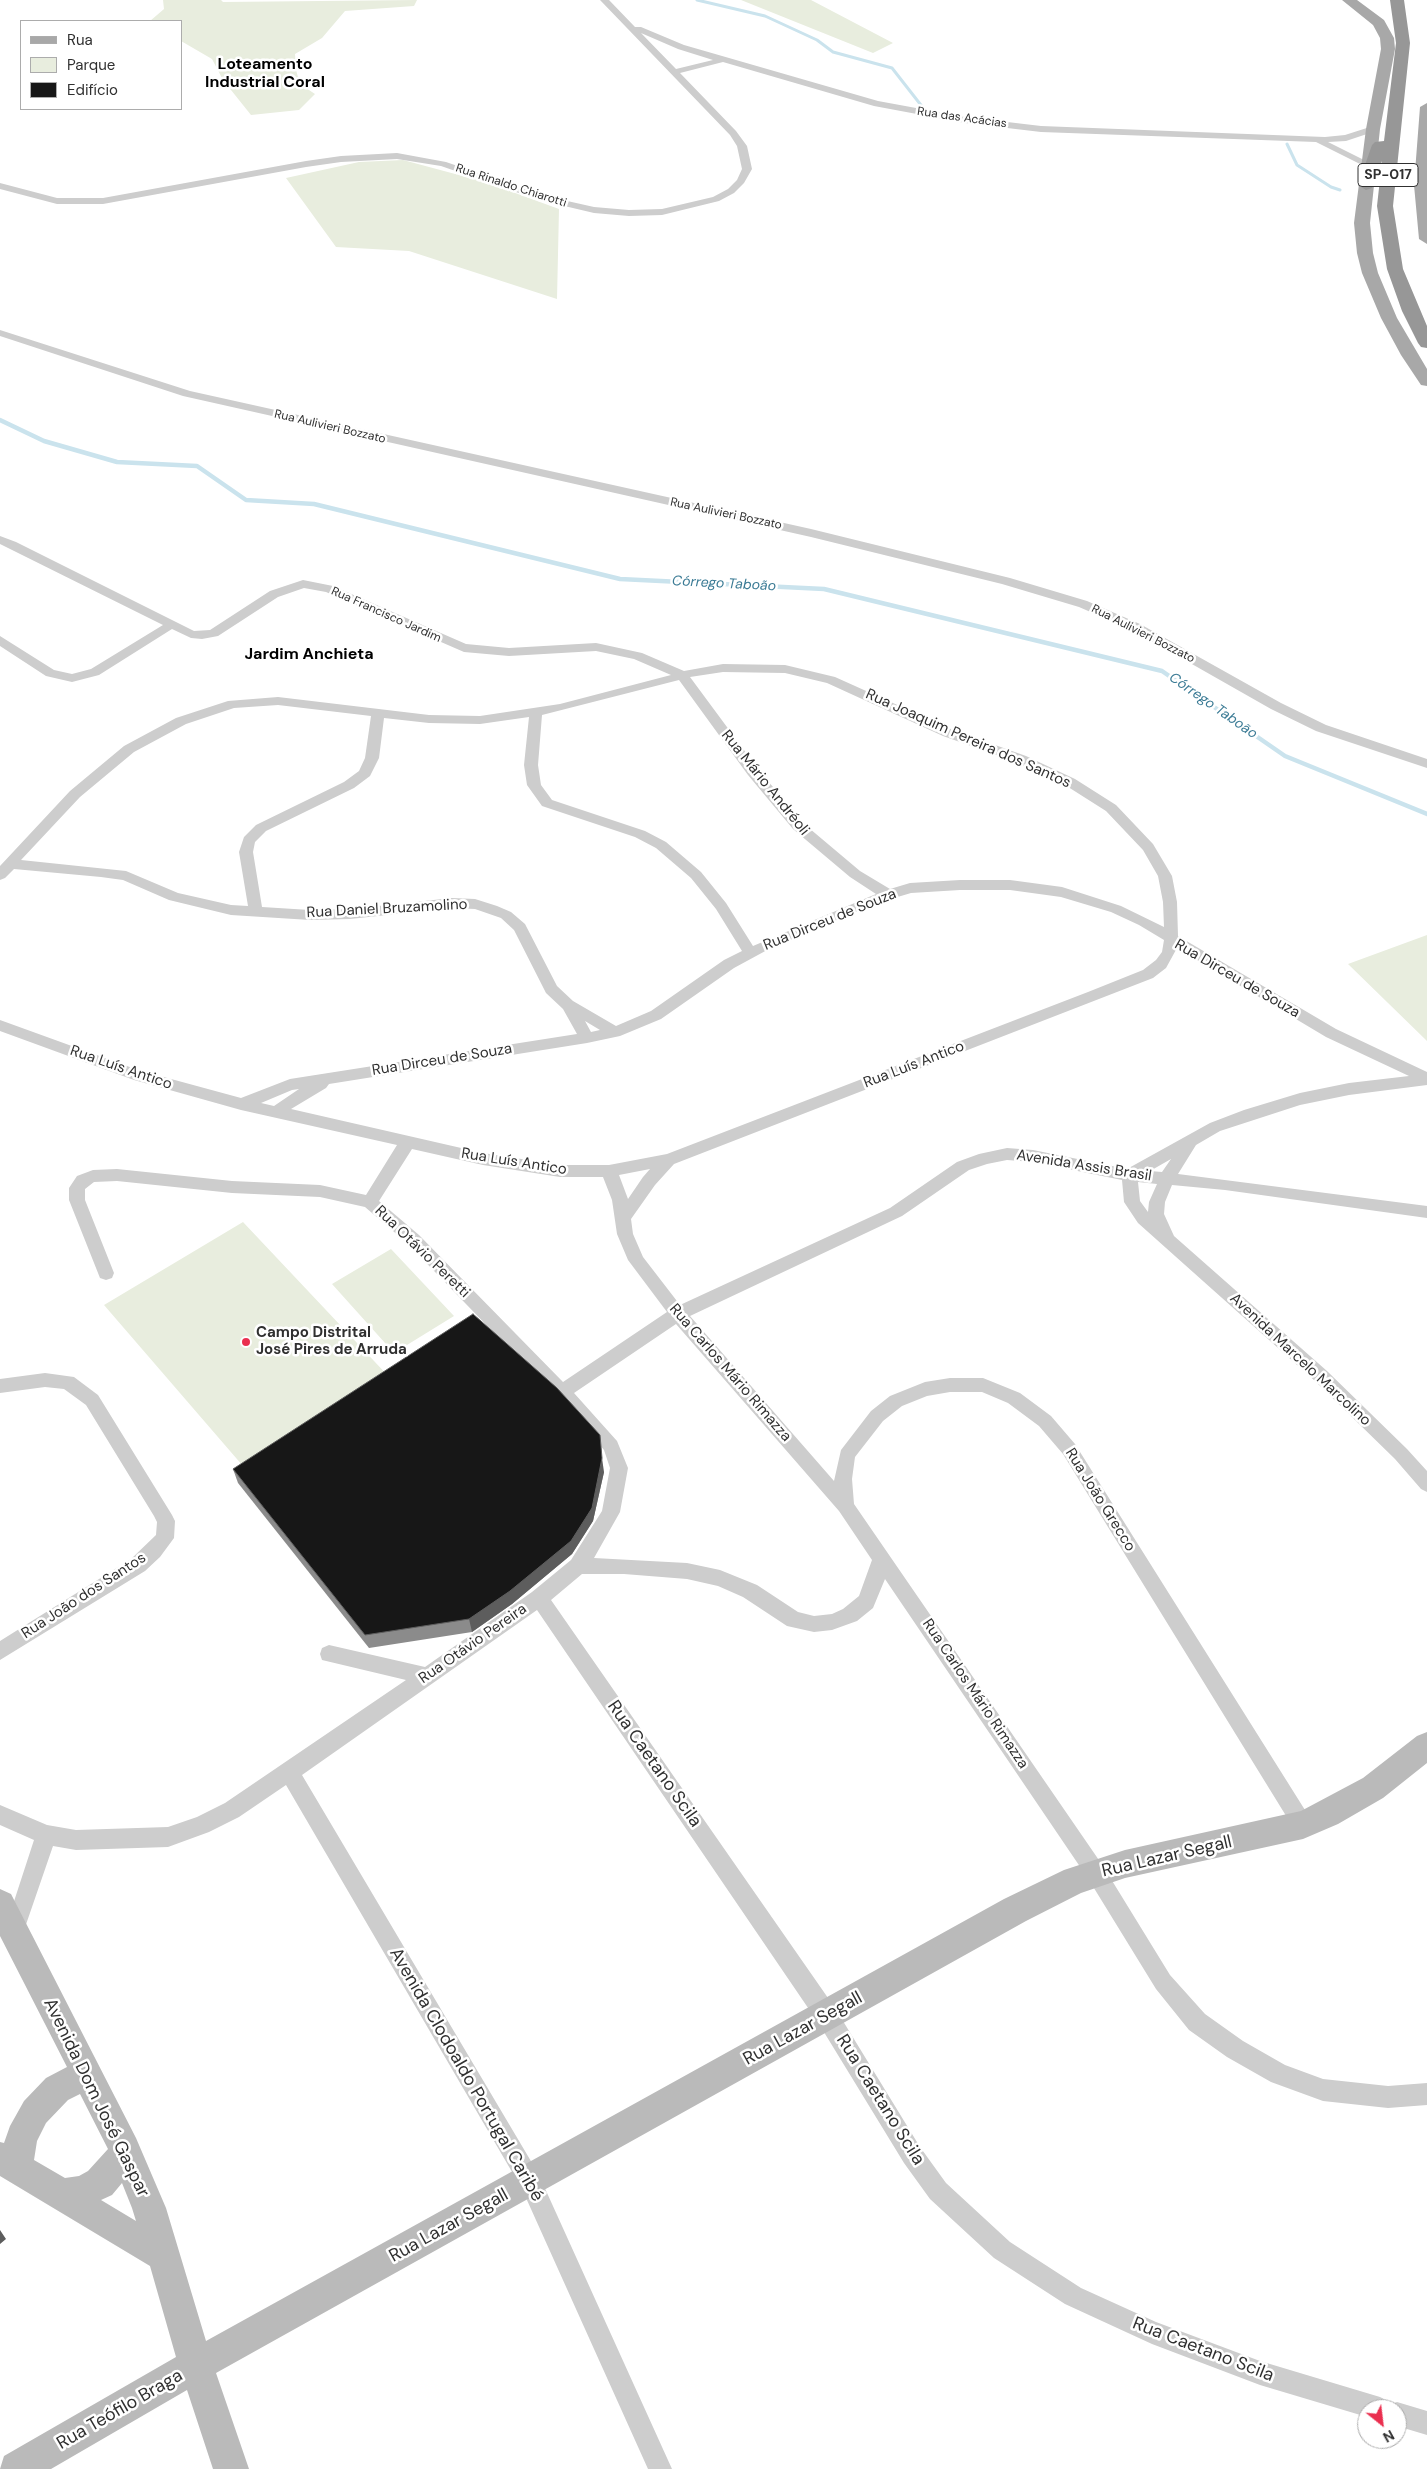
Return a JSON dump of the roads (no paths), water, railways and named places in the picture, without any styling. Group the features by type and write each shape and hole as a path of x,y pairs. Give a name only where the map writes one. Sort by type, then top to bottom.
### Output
{"highway":[{"name":"SP-017","path":"1397,0 1403,42 1385,206 1395,269 1411,311 1427,343"},
{"name":"SP-017","path":"1415,79 1400,202 1400,221 1405,256 1412,282 1427,315"},
{"path":"1366,185 1376,162 1384,126 1396,107"}],"main road":[{"path":"1349,0 1379,23 1387,38 1388,49 1373,129 1366,185 1362,224 1365,253 1370,272 1389,318 1409,356 1427,381"},
{"path":"1427,107 1422,192 1427,239"}],"street":[{"name":"Rua Rinaldo Chiarotti","path":"0,186 56,201 103,201 315,162 397,156 443,164 542,198 594,210 629,213 662,212 692,206 716,198 731,190 741,181 747,169 742,146 733,133 604,0"},
{"name":"Rua das Acácias","path":"627,23 666,41 722,60 877,104 965,120 1041,129 1310,140 1346,138 1373,129"},
{"path":"674,72 722,60"},
{"name":"Rua das Acácias","path":"1310,140 1337,149 1369,165"},
{"name":"Rua Aulivieri Bozzato","path":"0,333 187,394 812,533 1006,581 1083,604 1136,628 1276,706 1321,728 1427,764"},
{"name":"Rua Francisco Jardim","path":"0,540 12,544 191,634 214,633 274,594 303,584 316,585 464,648 509,652 596,646 638,656 682,675"},
{"path":"0,640 50,673 72,678 95,672 172,624"},
{"name":"Rua Joaquim Pereira dos Santos","path":"0,875 74,794 129,749 181,721 233,704 287,702 429,719 463,720 536,712 585,702 682,675 723,668 785,669 808,673 856,690 948,733 1021,758 1070,782 1111,808 1137,834 1157,861 1165,876 1170,902 1171,940"},
{"name":"Rua Mário Andréoli","path":"682,675 753,772 798,826 848,869 887,894"},
{"path":"536,712 531,765 534,784 547,803 554,807 640,834 661,845 696,875 721,906 750,953"},
{"path":"256,913 246,852 249,840 260,828 349,786 365,773 372,758 378,713"},
{"name":"Rua Daniel Bruzamolino","path":"10,864 126,876 174,897 199,904 256,913 350,914 452,903 475,904 492,909 506,915 520,927 551,988 568,1005 587,1038"},
{"name":"Rua Dirceu de Souza","path":"241,1104 290,1085 615,1032 656,1015 729,964 750,953 887,894 910,888 988,885 1010,885 1062,892 1116,909 1144,922 1171,940 1331,1033 1427,1079"},
{"name":"Rua Luís Antico","path":"0,1025 134,1074 241,1104 407,1143 560,1172 610,1172 669,1160 1148,974 1161,964 1169,952 1171,940"},
{"name":"Rua Daniel Bruzamolino","path":"568,1005 615,1032"},
{"name":"Rua Dirceu de Souza","path":"276,1112 295,1098 334,1078"},
{"path":"1129,1175 1215,1127 1249,1114 1300,1099 1348,1089 1427,1079"},
{"name":"Avenida Marcelo Marcolino","path":"1169,1242 1156,1214 1159,1196 1167,1178 1191,1141"},
{"path":"370,1202 407,1143"},
{"name":"Avenida Assis Brasil","path":"561,1392 678,1314 712,1296 896,1212 957,1169 985,1158 1007,1154 1032,1156 1129,1175 1225,1184 1424,1214"},
{"path":"623,1218 649,1181 669,1160"},
{"name":"Rua Carlos Mário Rimazza","path":"610,1172 620,1200 625,1234 636,1260 678,1314 845,1506 1096,1873 1163,1982 1197,2022 1234,2049 1279,2074 1323,2090 1388,2097 1427,2094"},
{"name":"Rua Otávio Peretti","path":"106,1273 77,1200 77,1188 83,1180 93,1176 111,1174 224,1186 311,1190 348,1195 370,1202 413,1240 589,1420 611,1446 619,1468 611,1512 598,1537 578,1566"},
{"name":"Avenida Marcelo Marcolino","path":"1129,1175 1132,1202 1138,1213 1321,1376 1401,1454 1427,1484"},
{"name":"Rua João dos Santos","path":"0,1386 45,1380 68,1382 92,1400 166,1520 165,1538 154,1551 138,1564 0,1651"},
{"name":"Rua João Grecco","path":"845,1506 843,1479 847,1455 877,1416 896,1401 925,1389 950,1385 983,1385 1014,1398 1045,1421 1069,1449 1303,1825"},
{"path":"578,1566 624,1566 687,1570 720,1578 750,1591 794,1620 814,1624 832,1622 850,1615 866,1602 873,1589 881,1559"},
{"name":"Rua Otávio Pereira","path":"0,1815 46,1835 76,1840 168,1837 202,1825 232,1810 289,1772 539,1598 578,1566"},
{"name":"Rua Caetano Scila","path":"539,1598 827,2016 912,2155 938,2191 1002,2250 1073,2296 1152,2332 1260,2373 1357,2402"},
{"path":"329,1654 427,1676"},
{"name":"Rua Lazar Segall","path":"196,2365 1015,1910 1075,1880 1125,1864 1303,1825 1328,1814 1373,1788 1427,1745"},
{"name":"Avenida Clodoaldo Portugal Caribé","path":"289,1772 530,2181 660,2469"},
{"path":"14,1932 46,1835"},
{"name":"Avenida Dom José Gaspar","path":"0,1904 125,2149 149,2208 196,2365 231,2469"},
{"path":"88,2074 57,2089 35,2112 8,2163 164,2256"},
{"path":"62,2195 82,2192 100,2183 109,2175 125,2149"},
{"name":"Rua Teófilo Braga","path":"17,2469 196,2365"},
{"path":"1407,2417 1427,2423"}],"waterway":[{"path":"697,0 765,16 817,40 833,52 892,68 924,109"},
{"path":"1287,144 1297,165 1331,187 1340,190"},
{"name":"Córrego Taboão","path":"0,420 44,441 117,462 197,466 246,500 314,504 620,579 824,589 1162,671 1285,756 1427,814"}],"place":[{"name":"Campo Distrital José Pires de Arruda","path":"246,1342"}],"district":[{"name":"Loteamento Industrial Coral","path":"265,74"},
{"name":"Jardim Anchieta","path":"309,655"}]}
